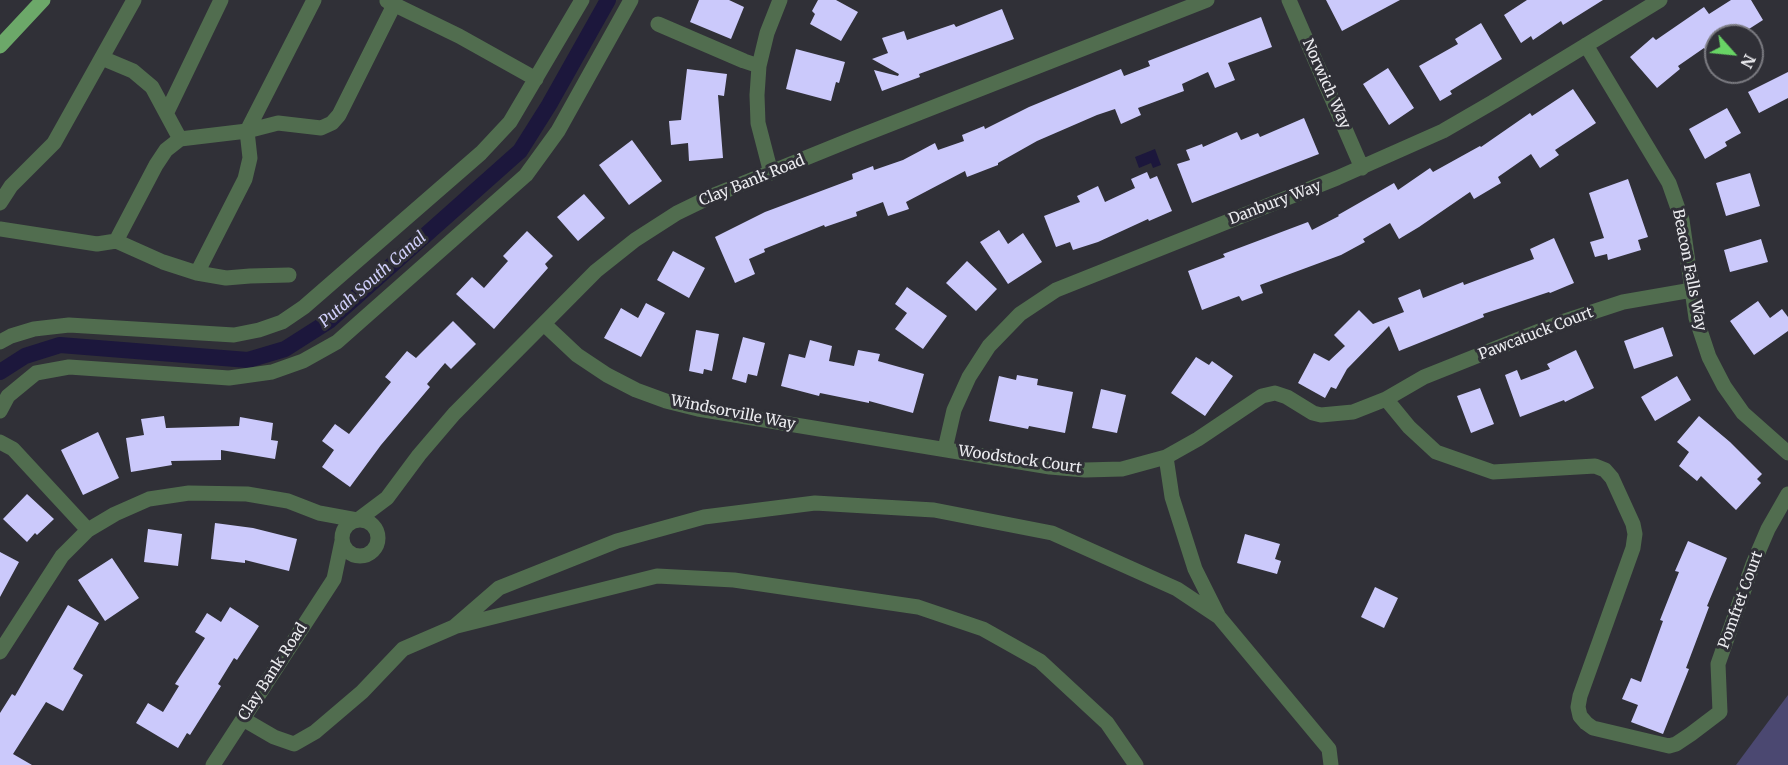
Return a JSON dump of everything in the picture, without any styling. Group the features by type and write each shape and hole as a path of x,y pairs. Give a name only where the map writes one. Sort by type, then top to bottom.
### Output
{"main road":[{"path":"0,46 43,0"}],"street":[{"path":"0,204 11,186 54,143 135,0"},
{"path":"167,112 220,0"},
{"path":"197,273 245,179 249,158 247,131 314,0"},
{"path":"0,342 34,329 69,325 234,335 282,322 304,307 481,153 510,122 582,0"},
{"path":"0,411 8,396 36,373 69,367 229,378 282,368 303,361 337,342 526,175 558,131 631,0"},
{"path":"771,172 758,123 757,95 759,66 767,33 780,0"},
{"name":"Clay Bank Road","path":"213,765 333,579 344,530 347,526 387,498 454,414 596,271 635,240 677,213 712,196 1207,0"},
{"name":"Norwich Way","path":"1289,0 1362,168"},
{"name":"Danbury Way","path":"945,449 954,410 969,377 989,346 1020,314 1056,290 1362,168 1443,131 1660,0"},
{"path":"116,242 156,165 166,150 180,139 247,131 278,123 321,128 332,123 339,115 390,2 459,36 536,80"},
{"path":"658,24 744,62 759,66"},
{"name":"Beacon Falls Way","path":"1586,45 1669,183 1682,220 1696,318 1709,357 1724,386 1743,413 1788,453"},
{"path":"102,58 133,70 152,87 180,139"},
{"path":"0,229 87,243 116,242 197,273 226,278 289,275"},
{"name":"Pawcatuck Court","path":"1166,457 1198,439 1262,396 1275,393 1321,415 1353,412 1386,399 1424,377 1562,322 1623,302 1692,290"},
{"name":"Windsorville Way","path":"544,324 577,355 608,375 636,390 666,401 709,411 945,449"},
{"name":"Pomfret Court","path":"1386,399 1409,427 1436,452 1493,472 1595,466 1605,470 1612,478 1633,524 1635,534 1633,548 1578,707 1580,716 1593,728 1669,746 1676,744 1720,712 1718,664 1757,555 1768,529 1788,494"},
{"path":"0,442 13,449 88,530"},
{"name":"Woodstock Court","path":"945,449 1050,467 1085,470 1122,470 1166,457"},
{"path":"1166,457 1172,497 1195,569 1219,617 1329,749 1331,765"},
{"path":"0,652 62,556 88,530 115,514 149,499 189,493 247,494 288,501 319,513 372,523 378,534"},
{"name":"Clay Bank Road","path":"333,579 376,547 387,498"},
{"path":"454,627 499,588 617,541 704,517 814,503 934,510 1052,533 1177,589 1219,617"},
{"path":"319,513 342,541 347,551 353,555 366,556"},
{"path":"243,719 274,737 294,744 315,732 362,692 403,649 454,627 657,576 734,580 918,607 983,629 1040,662 1107,723 1136,765"}],"shaded area":[{"path":"1155,149 1161,165 1153,168 1151,163 1139,168 1135,157"},
{"path":"1788,695 1788,765 1736,765"}],"building":[{"path":"699,0 729,0 744,7 731,39 690,22"},
{"path":"818,0 836,0 858,12 841,41 810,24 815,14 812,11"},
{"path":"1326,0 1400,0 1342,31"},
{"path":"1527,0 1603,0 1563,25 1561,21 1533,40 1531,36 1521,43 1504,15"},
{"path":"1731,0 1751,0 1763,20 1757,24 1704,24 1704,48 1678,66 1680,69 1657,88 1630,57 1653,37 1656,40 1704,7 1709,14"},
{"path":"1002,9 1014,39 919,74 920,77 882,91 874,70 898,76 899,74 872,59 888,53 882,38 904,31 907,40 954,24 956,27"},
{"path":"1261,17 1272,47 1228,63 1235,80 1215,88 1208,72 1182,84 1184,91 1138,108 1141,115 1121,124 1115,109 1037,141 998,165 967,177 965,171 906,202 909,209 888,216 883,202 856,212 857,216 825,227 824,225 764,249 765,252 749,259 755,274 735,283 715,237 765,212 853,179 852,174 873,166 874,170 903,160 935,143 938,150 964,141 962,135 984,126 985,129 1029,107 1121,69 1124,76 1150,66 1148,61"},
{"path":"1481,23 1502,59 1450,91 1452,94 1440,101 1419,66 1458,44 1455,39"},
{"path":"796,49 845,62 831,101 786,89"},
{"path":"1388,68 1414,108 1389,125 1363,84"},
{"path":"687,69 727,74 724,96 718,95 723,158 689,161 688,143 671,145 669,121 681,120"},
{"path":"1788,72 1788,98 1759,113 1748,92"},
{"path":"1573,89 1596,123 1555,150 1559,155 1540,168 1531,154 1498,177 1501,183 1474,199 1470,192 1399,239 1390,223 1363,239 1365,242 1341,255 1260,285 1263,293 1242,301 1239,296 1202,310 1188,271 1225,257 1223,254 1308,222 1312,230 1394,183 1398,190 1430,168 1433,172 1481,147 1530,113 1532,116"},
{"path":"1727,108 1741,133 1725,142 1727,146 1705,159 1689,129"},
{"path":"1304,118 1319,154 1192,203 1177,164 1190,160 1186,150 1202,144 1203,147 1237,132 1241,140 1258,133 1260,137"},
{"path":"632,140 662,181 629,205 599,165"},
{"path":"1147,172 1150,179 1157,176 1172,211 1073,250 1070,242 1056,247 1044,216 1080,202 1077,196 1098,186 1105,202 1135,188 1131,179"},
{"path":"1750,173 1760,206 1726,216 1716,183"},
{"path":"1628,179 1648,237 1638,240 1641,250 1608,260 1607,254 1595,257 1590,242 1604,238 1589,193"},
{"path":"584,194 605,218 578,241 557,217"},
{"path":"999,230 1008,244 1023,233 1042,262 1008,284 980,242"},
{"path":"527,231 553,256 545,264 548,268 494,329 456,294 472,277 484,288 508,261 503,256"},
{"path":"1554,238 1574,283 1483,314 1484,317 1399,351 1389,326 1347,369 1336,389 1331,387 1325,398 1298,383 1314,353 1329,361 1345,346 1334,335 1359,310 1373,324 1404,312 1398,298 1420,289 1423,298 1463,282 1464,285 1534,259 1530,249"},
{"path":"1761,239 1768,262 1730,272 1724,250"},
{"path":"673,251 705,268 689,298 657,280"},
{"path":"967,261 997,289 976,311 946,283"},
{"path":"907,287 947,316 923,349 895,329 907,313 895,304"},
{"path":"1758,301 1770,318 1782,309 1788,317 1788,331 1754,355 1730,321"},
{"path":"646,303 665,313 641,357 604,338 621,308 638,318"},
{"path":"453,321 476,344 451,369 445,363 427,384 430,387 381,445 350,487 322,467 334,450 322,441 335,424 349,434 391,382 385,377 407,351 416,358"},
{"path":"1663,327 1673,356 1634,369 1624,341"},
{"path":"696,330 719,334 712,371 704,369 703,374 689,371"},
{"path":"743,337 765,343 757,376 748,374 746,383 732,379"},
{"path":"810,340 832,346 829,361 854,366 858,350 880,354 878,361 924,374 913,413 869,401 869,403 820,393 819,396 781,386 789,354 805,358"},
{"path":"1576,350 1594,388 1565,402 1564,400 1520,417 1505,375 1517,370 1521,380 1550,369 1547,364"},
{"path":"1196,357 1209,365 1212,361 1233,376 1205,416 1171,393"},
{"path":"1017,375 1038,379 1037,385 1073,392 1065,433 1029,426 1028,429 989,421 999,376 1016,380"},
{"path":"1677,376 1691,400 1655,421 1641,397"},
{"path":"1480,388 1494,424 1471,433 1457,396"},
{"path":"1101,389 1126,395 1117,433 1092,428"},
{"path":"164,416 166,428 239,426 240,417 273,423 271,440 278,441 275,459 221,450 221,460 171,461 172,465 131,472 126,438 144,435 141,419"},
{"path":"1699,416 1730,442 1762,474 1757,479 1761,483 1736,510 1701,476 1697,481 1679,466 1689,452 1677,442"},
{"path":"98,432 119,478 83,495 61,450"},
{"path":"27,494 54,519 27,542 3,519"},
{"path":"215,523 253,528 297,539 289,571 245,560 245,563 211,559"},
{"path":"148,529 182,534 178,566 144,562"},
{"path":"1245,534 1280,544 1275,559 1281,561 1277,574 1237,563"},
{"path":"1688,541 1727,558 1707,606 1709,607 1686,668 1689,669 1663,734 1631,722 1638,705 1622,699 1631,678 1641,682 1663,621 1660,620 1679,572 1675,571"},
{"path":"0,552 19,562 0,597"},
{"path":"112,558 139,598 105,621 78,580"},
{"path":"1375,587 1398,598 1384,628 1361,617"},
{"path":"68,605 99,623 73,669 83,675 63,711 46,702 13,754 32,765 0,765 0,713 12,694 15,696"},
{"path":"230,607 259,626 237,660 234,658 218,684 221,686 190,735 187,733 178,748 136,723 148,703 163,712 179,686 175,684 205,638 195,632 207,613 221,622"}],"waterway":[{"name":"Putah South Canal","path":"0,372 25,356 60,345 248,360 285,349 329,321 520,151 549,105 608,0"}]}
